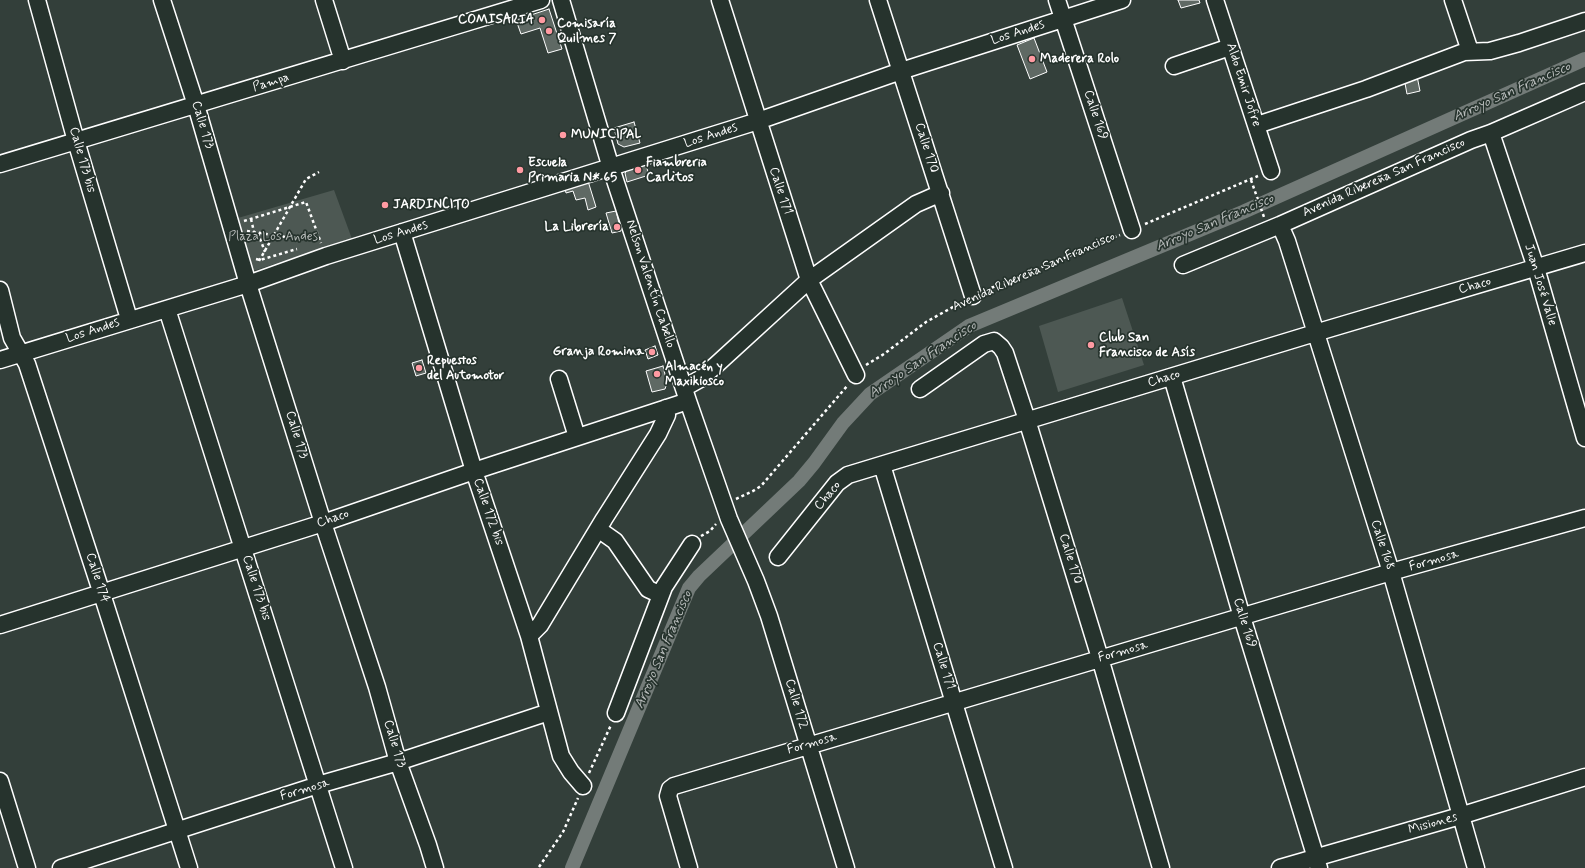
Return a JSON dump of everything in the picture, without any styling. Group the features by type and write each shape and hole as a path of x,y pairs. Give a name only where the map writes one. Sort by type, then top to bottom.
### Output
{"street":[{"name":"Calle 173 bis","path":"37,0 76,141 129,319"},
{"name":"Calle 173","path":"162,0 196,105 246,277 323,523 377,687 398,762 435,868"},
{"path":"324,0 343,61"},
{"name":"Pampa","path":"0,164 541,0"},
{"name":"Nelson Valentín Cabello","path":"561,0 612,168 724,515 749,565"},
{"name":"Calle 171","path":"720,0 809,280 856,375"},
{"name":"Calle 170","path":"878,0 973,296"},
{"name":"Calle 169","path":"1057,0 1132,230"},
{"name":"Los Andes","path":"0,360 129,319 167,309 246,277 323,249 402,232 612,168 758,121 901,71 1122,0"},
{"name":"Aldo Emir Jofre","path":"1215,0 1271,171"},
{"path":"1453,0 1470,51"},
{"path":"1257,125 1366,89 1464,52 1490,51 1519,44 1585,21"},
{"path":"1174,66 1230,47"},
{"name":"Avenida Ribereña San Francisco","path":"1183,265 1272,223 1491,133 1585,92"},
{"name":"Juan José Valle","path":"1491,133 1536,268 1585,438"},
{"name":"Chaco","path":"0,625 102,594 243,547 323,523 474,470 666,408 686,394 700,379 809,280 916,204 941,193"},
{"name":"Calle 168","path":"1272,223 1287,241 1391,572 1476,868"},
{"name":"Calle 172 bis","path":"402,232 474,470 529,636 561,756 571,772 583,786"},
{"name":"Chaco","path":"778,557 842,479 856,472 1585,253"},
{"name":"Calle 174","path":"0,290 12,338 27,364 189,868"},
{"name":"Calle 173 bis","path":"167,309 344,868"},
{"name":"Calle 170","path":"920,389 984,344 994,341 998,343 1005,353 1100,658 1161,868"},
{"name":"Calle 169","path":"1172,377 1242,617 1317,862"},
{"path":"559,379 577,437"},
{"path":"529,636 540,625 658,434 667,415 666,408"},
{"name":"Calle 171","path":"882,465 1004,868"},
{"name":"Formosa","path":"689,868 668,796 670,789 674,786 809,744 955,703 1100,658 1391,572 1585,518"},
{"path":"598,529 615,541 648,589 660,595"},
{"path":"616,713 660,595 692,544"},
{"name":"Calle 172","path":"749,565 769,616 846,868"},
{"name":"Formosa","path":"61,868 318,785 398,762 550,712"},
{"name":"Misiones","path":"1280,868 1317,862 1585,777"},
{"path":"0,781 27,868"}],"path":[{"name":"Avenida Ribereña San Francisco","path":"692,544 699,537 710,531 724,515 761,486 866,365 884,354 926,322 973,296 1271,171"},
{"path":"246,277 265,252 306,179 319,172"},
{"path":"1251,180 1272,223"},
{"path":"248,238 243,221 306,202 323,249"},
{"path":"250,219 265,252"},
{"path":"246,231 298,239 317,232"},
{"path":"313,245 323,249"},
{"path":"255,259 260,260 298,249"}],"green space":[{"name":"Plaza Los Andes","path":"334,190 352,239 253,271 238,218"},
{"name":"Club San Francisco de Asís","path":"1122,298 1144,365 1058,392 1039,326"}],"building":[{"path":"1178,0 1199,0 1200,3 1181,8"},
{"name":"Comisaría Quilmes 7","path":"549,9 562,49 548,53 540,28 521,34 516,20"},
{"name":"Maderera Rolo","path":"1034,38 1047,72 1030,79 1017,45"},
{"path":"1417,76 1420,91 1407,94 1404,78"},
{"path":"634,122 640,143 624,147 618,144 614,128"},
{"name":"Fiambreria Carlitos","path":"645,162 649,175 627,182 625,173 631,166"},
{"path":"588,181 596,207 588,210 585,198 576,200 573,191 566,193 565,188"},
{"path":"616,211 621,231 612,233 606,213"},
{"name":"Granja Romina","path":"655,346 658,355 648,359 645,350"},
{"name":"Repuestos del Automotor","path":"422,360 426,373 416,376 412,363"},
{"path":"663,366 667,383 665,389 652,392 646,371"}],"waterway":[{"name":"Arroyo San Francisco","path":"572,868 689,588 699,576 799,481 843,423 870,394 969,326 1243,212 1585,59"}],"place":[{"name":"COMISARIA","path":"542,20"},
{"name":"Comisaría Quilmes 7","path":"549,31"},
{"name":"Maderera Rolo","path":"1032,59"},
{"name":"MUNICIPAL","path":"563,135"},
{"name":"Escuela Primaria N* 65","path":"520,170"},
{"name":"Fiambreria Carlitos","path":"638,170"},
{"name":"JARDINCITO","path":"385,205"},
{"name":"La Librería","path":"617,227"},
{"name":"Club San Francisco de Asís","path":"1091,345"},
{"name":"Granja Romina","path":"652,352"},
{"name":"Repuestos del Automotor","path":"419,368"},
{"name":"Almacén y Maxikiosco","path":"657,374"}]}
